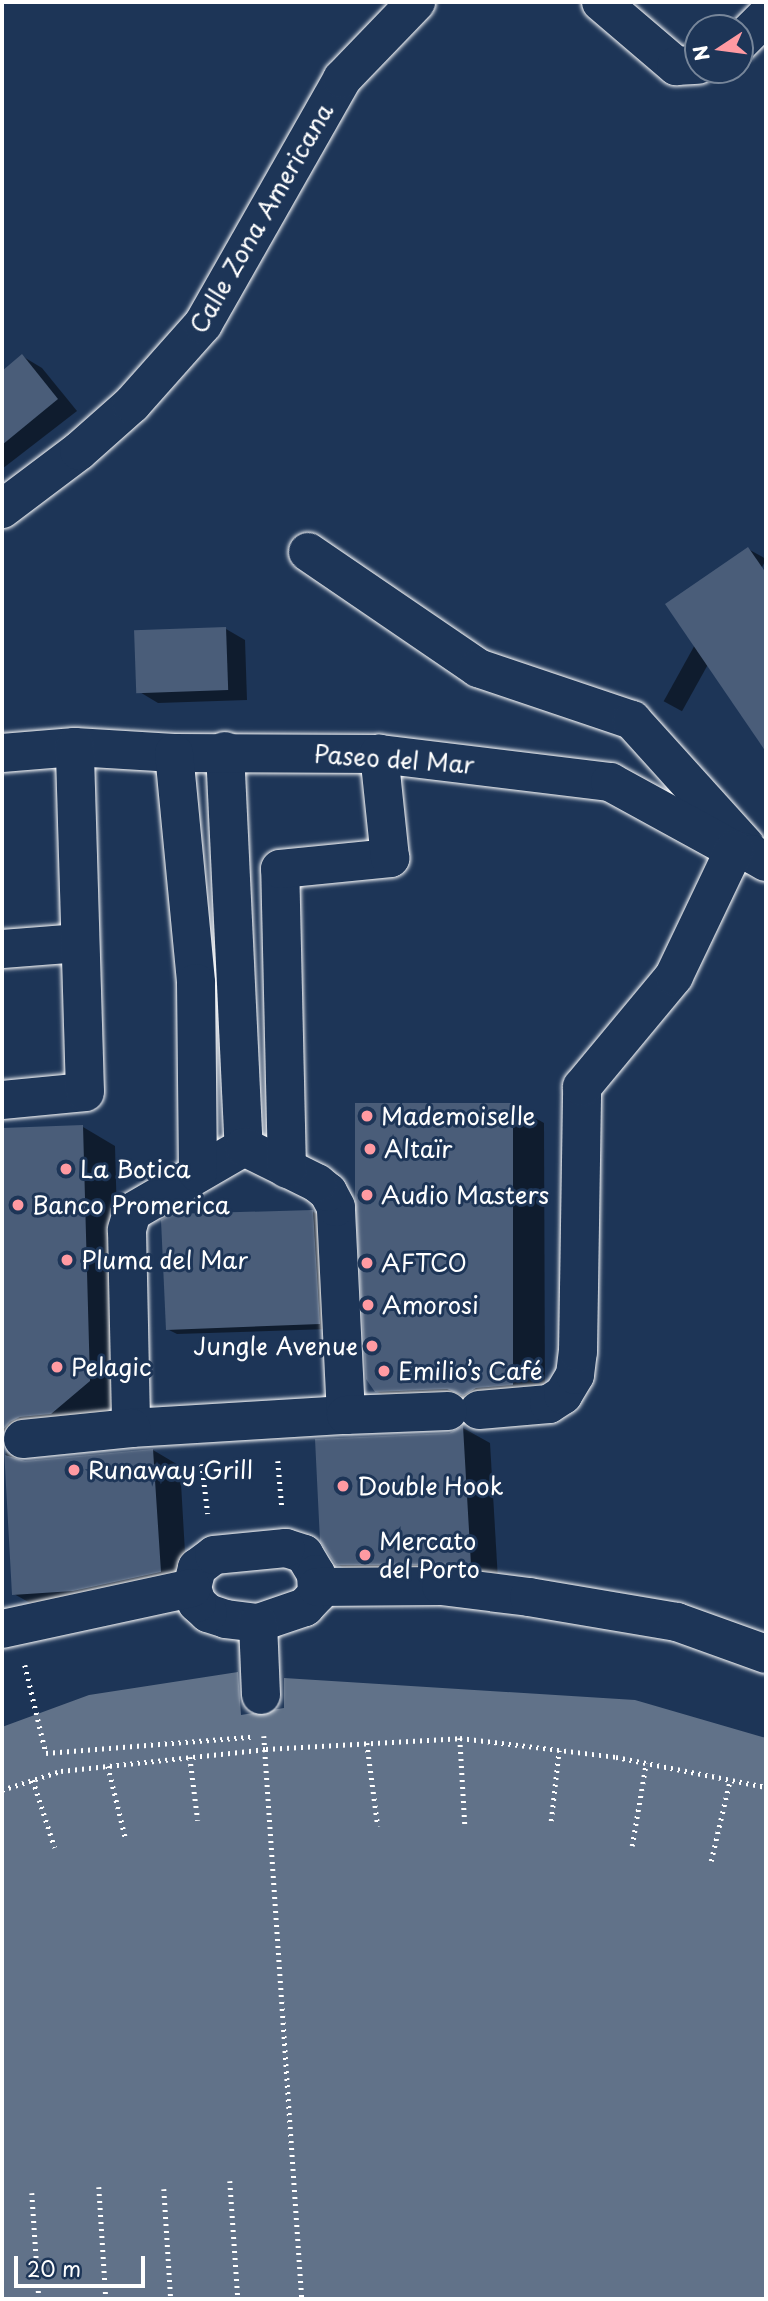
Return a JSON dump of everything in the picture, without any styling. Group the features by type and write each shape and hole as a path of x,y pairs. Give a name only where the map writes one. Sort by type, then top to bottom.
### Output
{"street":[{"name":"Calle Zona Americana","path":"2,509 79,451 132,404 203,324 342,79 416,2"},
{"path":"601,2 676,66 684,66"},
{"path":"23,1439 196,1422 463,1411 549,1404 563,1395 575,1375 578,1352 582,1087 674,976 751,855 632,720 478,668 307,552"},
{"path":"2,1100 85,1092 75,747"},
{"name":"Paseo del Mar","path":"2,753 75,747 174,753 225,751 379,754 610,782 751,855"},
{"path":"225,751 244,1147"},
{"path":"174,753 196,984 198,1173"},
{"path":"286,1168 280,869 390,858 379,754"},
{"path":"2,948 80,943"},
{"path":"244,1147 317,1183 328,1192 336,1207 346,1415"},
{"path":"131,1428 129,1221 132,1212 145,1202 244,1147"},
{"path":"286,1548 304,1554 316,1574 317,1594 306,1607 258,1623 226,1619 208,1613 197,1603 192,1588 197,1568 214,1555 286,1548"},
{"path":"317,1587 440,1586 529,1597 677,1622 766,1654"},
{"path":"8,1628 192,1588"},
{"path":"258,1623 261,1695"}],"path":[{"path":"274,1418 286,1548"},
{"path":"196,1422 214,1555"},
{"path":"8,1628 46,1753 266,1736 302,2299"},
{"path":"460,1738 465,1824"},
{"path":"2,1790 61,1771 266,1749 460,1738 646,1763 766,1787"},
{"path":"367,1743 378,1826"},
{"path":"551,1821 559,1750"},
{"path":"190,1757 198,1821"},
{"path":"632,1846 646,1763"},
{"path":"108,1766 125,1840"},
{"path":"33,1780 55,1848"},
{"path":"712,1861 730,1780"},
{"path":"230,2181 238,2299"},
{"path":"99,2187 106,2299"},
{"path":"164,2189 171,2299"},
{"path":"32,2193 39,2299"}],"water":[{"path":"238,1672 241,1715 284,1708 284,1678 635,1700 766,1738 766,2299 2,2299 2,1727 89,1695"}],"building":[{"path":"22,354 58,399 2,445 2,371"},
{"path":"748,547 766,573 766,752 665,604"},
{"path":"226,627 228,690 136,693 134,630"},
{"path":"355,1103 513,1103 513,1385 476,1388 463,1396 447,1389 375,1392 366,1379 355,1197"},
{"path":"83,1125 90,1381 51,1414 20,1417 10,1422 3,1430 2,1128"},
{"path":"313,1210 320,1324 166,1330 161,1220 172,1214"},
{"path":"463,1426 471,1565 336,1565 320,1541 315,1439 449,1433"},
{"path":"4,1449 5,1455 25,1461 153,1449 161,1572 73,1591 12,1595"}],"place":[{"name":"Mademoiselle","path":"367,1116"},
{"name":"Altaïr","path":"370,1149"},
{"name":"La Botica","path":"66,1169"},
{"name":"Audio Masters","path":"367,1195"},
{"name":"Banco Promerica","path":"18,1205"},
{"name":"Pluma del Mar","path":"67,1260"},
{"name":"AFTCO","path":"367,1263"},
{"name":"Amorosi","path":"368,1305"},
{"name":"Jungle Avenue","path":"372,1346"},
{"name":"Pelagic","path":"57,1367"},
{"name":"Emilio’s Café","path":"384,1371"},
{"name":"Runaway Grill","path":"74,1470"},
{"name":"Double Hook","path":"343,1486"},
{"name":"Mercato del Porto","path":"365,1555"}]}
